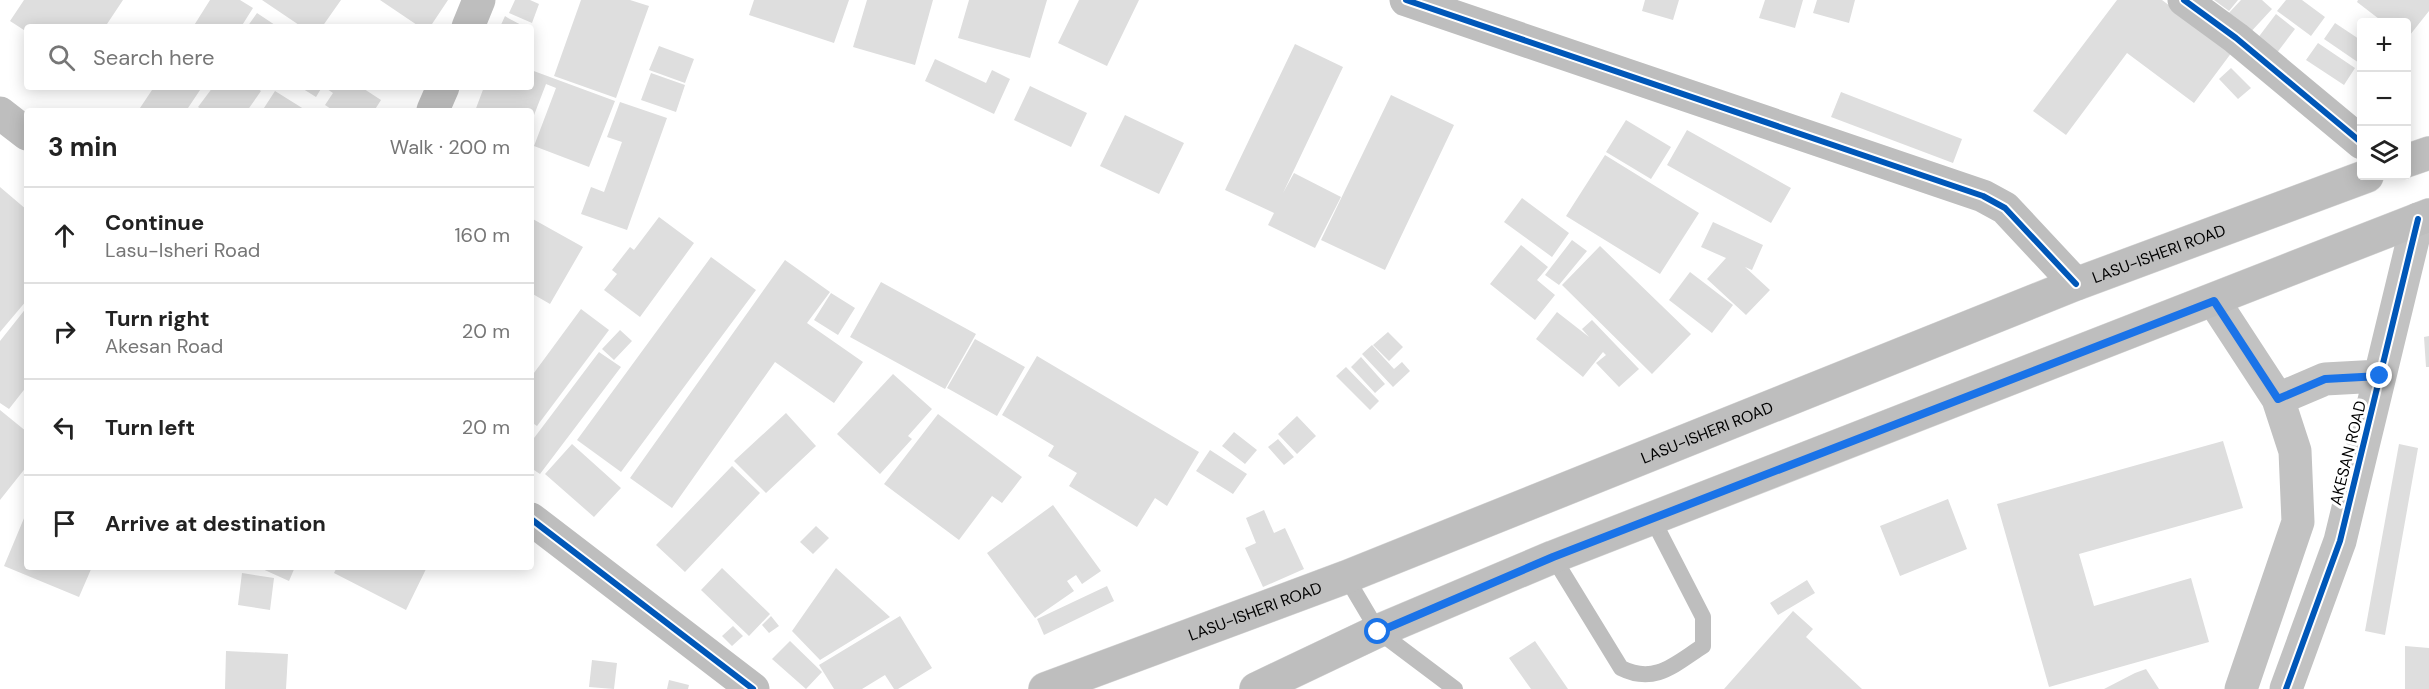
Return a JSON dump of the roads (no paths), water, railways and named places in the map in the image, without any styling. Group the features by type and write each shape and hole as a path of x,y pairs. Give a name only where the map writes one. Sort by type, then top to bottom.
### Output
{"main road":[{"path":"469,24 479,0"},
{"path":"1406,0 1983,196 2005,208 2076,284"},
{"path":"2184,0 2236,38 2357,140"},
{"path":"0,113 24,132"},
{"path":"2411,159 2429,153"},
{"name":"LASU-ISHERI ROAD","path":"1045,689 1346,577 2076,284 2357,180"},
{"path":"1256,689 1378,632 1553,557 2214,301 2423,217"},
{"path":"534,521 753,689"}],"street":[{"name":"AKESAN ROAD","path":"2286,689 2340,541 2380,376 2423,217"},
{"path":"2214,301 2278,399 2295,451 2298,522 2241,689"},
{"path":"2278,399 2325,379 2380,376"}],"lane":[{"path":"1553,557 1621,668 1637,676 1664,671 1703,646 1703,617 1652,518"},
{"path":"1346,577 1378,632 1455,689"}]}
